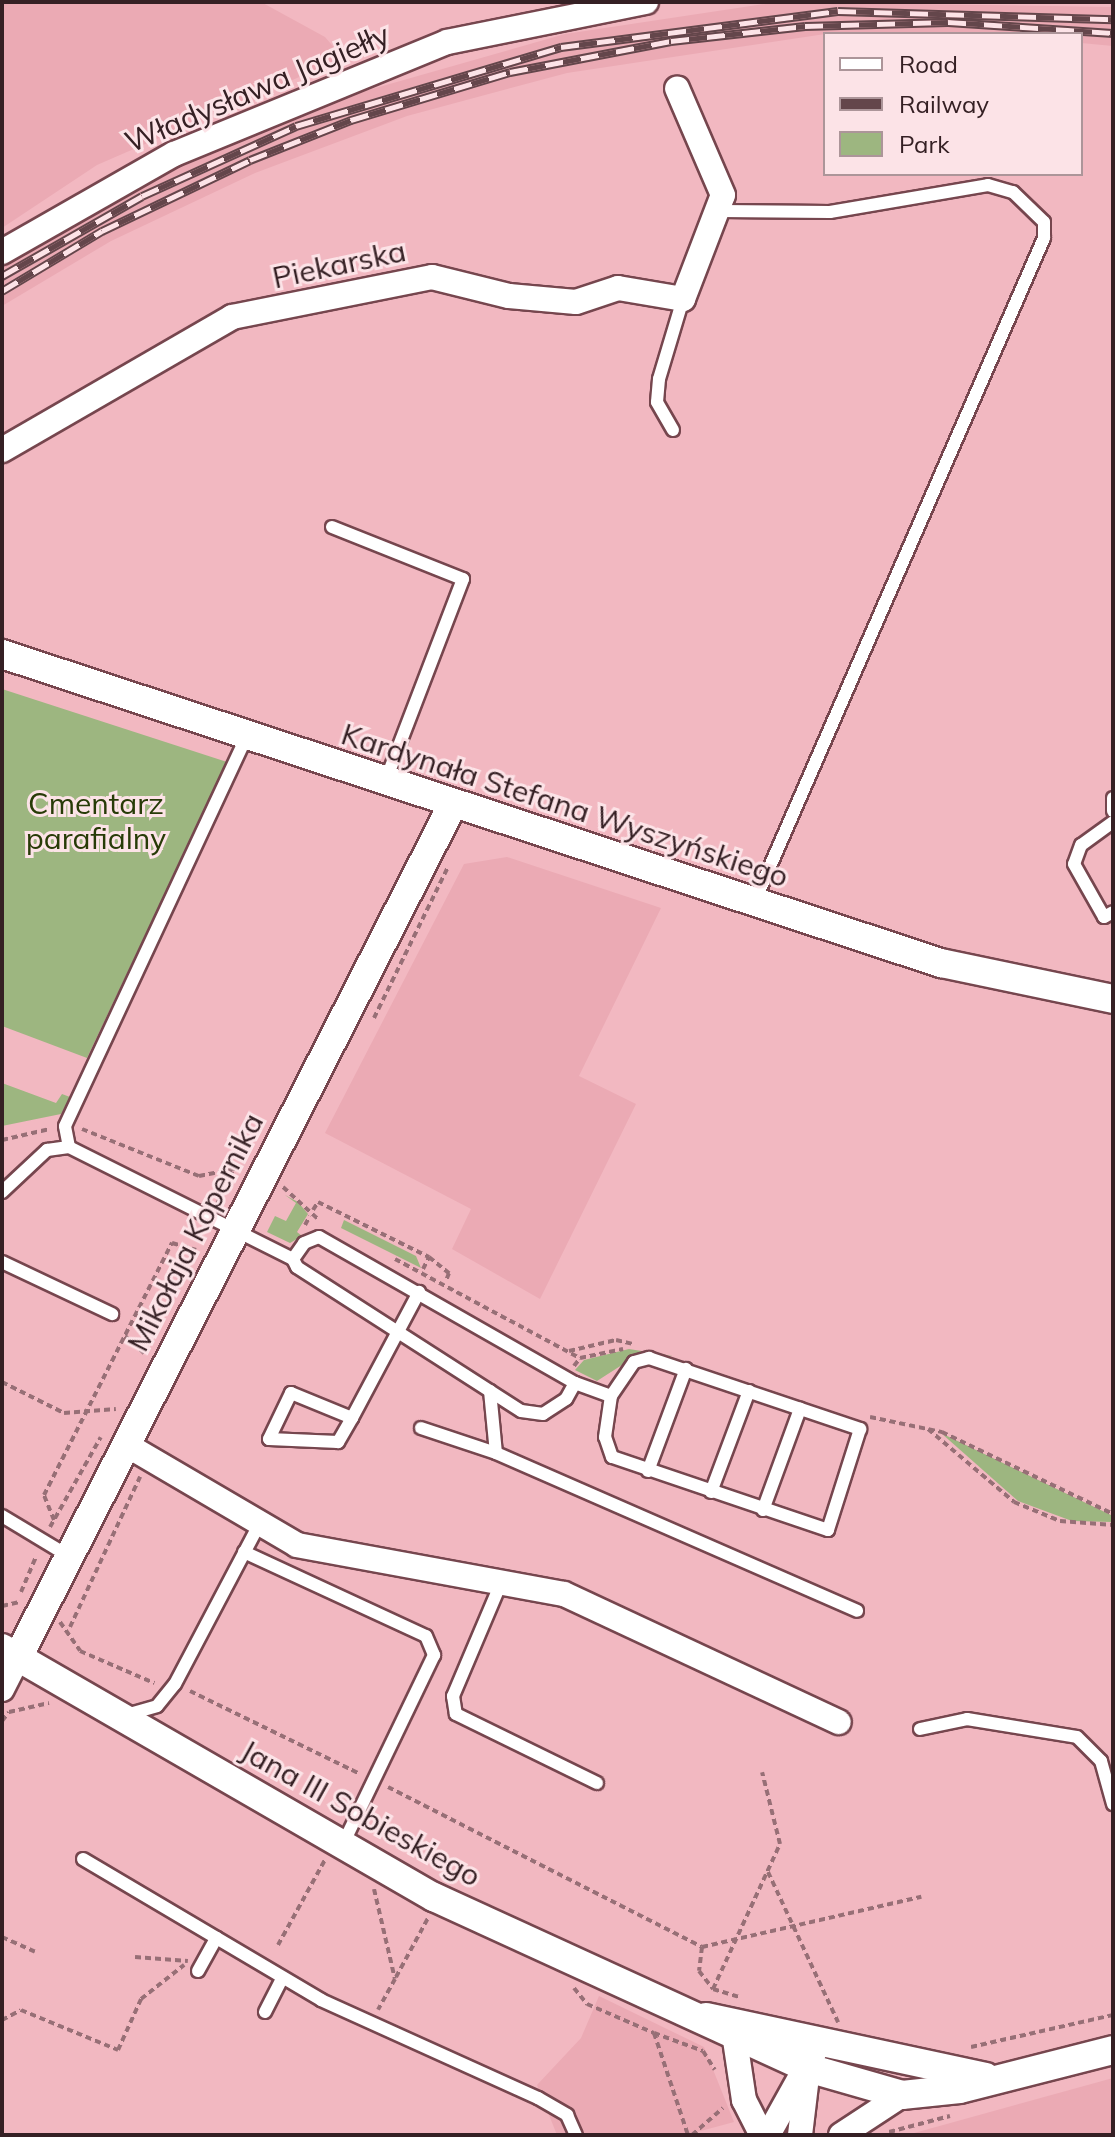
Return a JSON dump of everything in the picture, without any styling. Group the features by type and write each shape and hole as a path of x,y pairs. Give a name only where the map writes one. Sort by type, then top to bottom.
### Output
{"street":[{"name":"Władysława Jagiełły","path":"2,252 174,154 447,42 646,2"},
{"path":"677,88 723,195 721,211 683,299"},
{"name":"Piekarska","path":"2,450 232,317 432,277 509,296 576,302 618,288 683,299"},
{"name":"Kardynała Stefana Wyszyńskiego","path":"2,654 452,806 941,963 1113,999"},
{"name":"Mikołaja Kopernika","path":"2,1689 10,1653 55,1547 125,1444 222,1225 452,806"},
{"path":"125,1444 261,1521 297,1545 564,1594 839,1722"},
{"name":"Jana III Sobieskiego","path":"10,1653 336,1849 434,1897 697,2016 735,2040 817,2046"},
{"name":"Jana III Sobieskiego","path":"697,2016 817,2046"},
{"path":"735,2040 744,2100 765,2135"},
{"path":"817,2046 987,2077"},
{"path":"817,2046 902,2095"},
{"path":"765,2135 783,2099 817,2046"},
{"path":"800,2135 817,2046"},
{"path":"841,2135 902,2095 960,2089 987,2077 1113,2050"}],"lane":[{"path":"721,211 830,212 988,185 1022,198 1044,222 1044,238 754,903"},
{"path":"673,430 657,402 659,379 683,299"},
{"path":"332,527 463,579 385,782"},
{"path":"69,1147 65,1126 247,736"},
{"path":"1113,798 1113,811"},
{"path":"1113,822 1081,845 1074,864 1104,917 1113,912"},
{"path":"2,1192 47,1150 69,1147 293,1259 397,1332 490,1391 543,1414 571,1380"},
{"path":"293,1259 319,1237 571,1380 611,1396"},
{"path":"2,1262 112,1314"},
{"path":"352,1418 291,1393 269,1439 338,1442 352,1418 419,1292"},
{"path":"649,1358 749,1391 860,1429 828,1530 648,1471 606,1448 611,1396 634,1362 649,1358"},
{"path":"648,1471 686,1369"},
{"path":"490,1391 496,1453"},
{"path":"711,1492 749,1391"},
{"path":"763,1510 800,1409"},
{"path":"421,1428 496,1453 857,1611"},
{"path":"2,1516 55,1547"},
{"path":"121,1717 157,1706 175,1684 261,1521"},
{"path":"244,1552 426,1636 434,1655 375,1781 336,1849"},
{"path":"501,1583 453,1696 456,1714 597,1783"},
{"path":"920,1729 967,1719 1077,1737 1101,1761 1113,1804"},
{"path":"83,1859 282,1978 538,2098 567,2115 576,2135"},
{"path":"198,1971 216,1938"},
{"path":"265,2012 282,1978"}],"path":[{"path":"2,1140 65,1126 199,1176 233,1169 222,1225 196,1250 190,1263"},
{"path":"273,1181 313,1210 318,1202 429,1257 449,1273 446,1281 580,1358 632,1344 616,1340 568,1351"},
{"path":"338,1227 344,1215"},
{"path":"28,1605 55,1547 54,1520 44,1495 172,1243 196,1250"},
{"path":"423,1269 429,1257"},
{"path":"125,1336 145,1354"},
{"path":"139,1365 151,1340"},
{"path":"571,1380 580,1358"},
{"path":"2,1382 64,1413 116,1409"},
{"path":"54,1520 122,1398"},
{"path":"908,1423 928,1429 1113,1514"},
{"path":"928,1429 1014,1502 1080,1526 1113,1525"},
{"path":"2,1606 28,1605 70,1627 80,1651 149,1685 162,1678 175,1684 375,1781 702,1947 921,1897"},
{"path":"2,1721 9,1712 59,1701"},
{"path":"713,1989 780,1844 762,1772"},
{"path":"278,1945 336,1849"},
{"path":"768,1872 841,2030 817,2046"},
{"path":"371,1878 395,1979"},
{"path":"377,2012 431,1912"},
{"path":"2,1937 35,1952"},
{"path":"702,1947 699,1971 713,1989 756,2002"},
{"path":"2,2020 21,2010 118,2050 141,1999 189,1961 135,1957"},
{"path":"960,2046 1113,2015"},
{"path":"654,2033 703,2051 717,2075"},
{"path":"692,2135 726,2105 722,2090"}],"shaded area":[{"path":"2,2 261,2 325,37 343,58 97,165 2,228"},
{"path":"778,2 1113,7 1113,46 1083,43 1083,32 823,32 567,73 407,116 255,173 111,241 2,306 2,263 136,186 344,97 565,34"},
{"path":"507,857 661,908 579,1076 636,1104 540,1299 452,1249 471,1209 325,1133 464,864"},
{"path":"599,1996 704,2047 734,2122 686,2135 557,2135 537,2085 581,2038"},
{"path":"1113,2078 1113,2135 907,2135"}],"green space":[{"name":"Cmentarz parafialny","path":"2,689 227,762 87,1058 2,1026"},
{"path":"2,1083 56,1103 62,1094 70,1097 61,1114 2,1126"},
{"path":"285,1195 298,1202 308,1214 297,1232 302,1236 290,1243 267,1232 275,1216 286,1221 296,1203"},
{"path":"344,1220 416,1256 421,1268 341,1228"},
{"path":"629,1349 673,1356 639,1354 597,1381 575,1370 584,1360"},
{"path":"941,1433 1113,1516 1113,1522 1072,1521 1018,1501"}],"railway":[{"path":"2,276 142,196 296,126 561,47 838,11 1113,19"},
{"path":"2,291 102,231 250,160 351,120 510,72 671,41 805,26 948,22 1113,33"}]}
